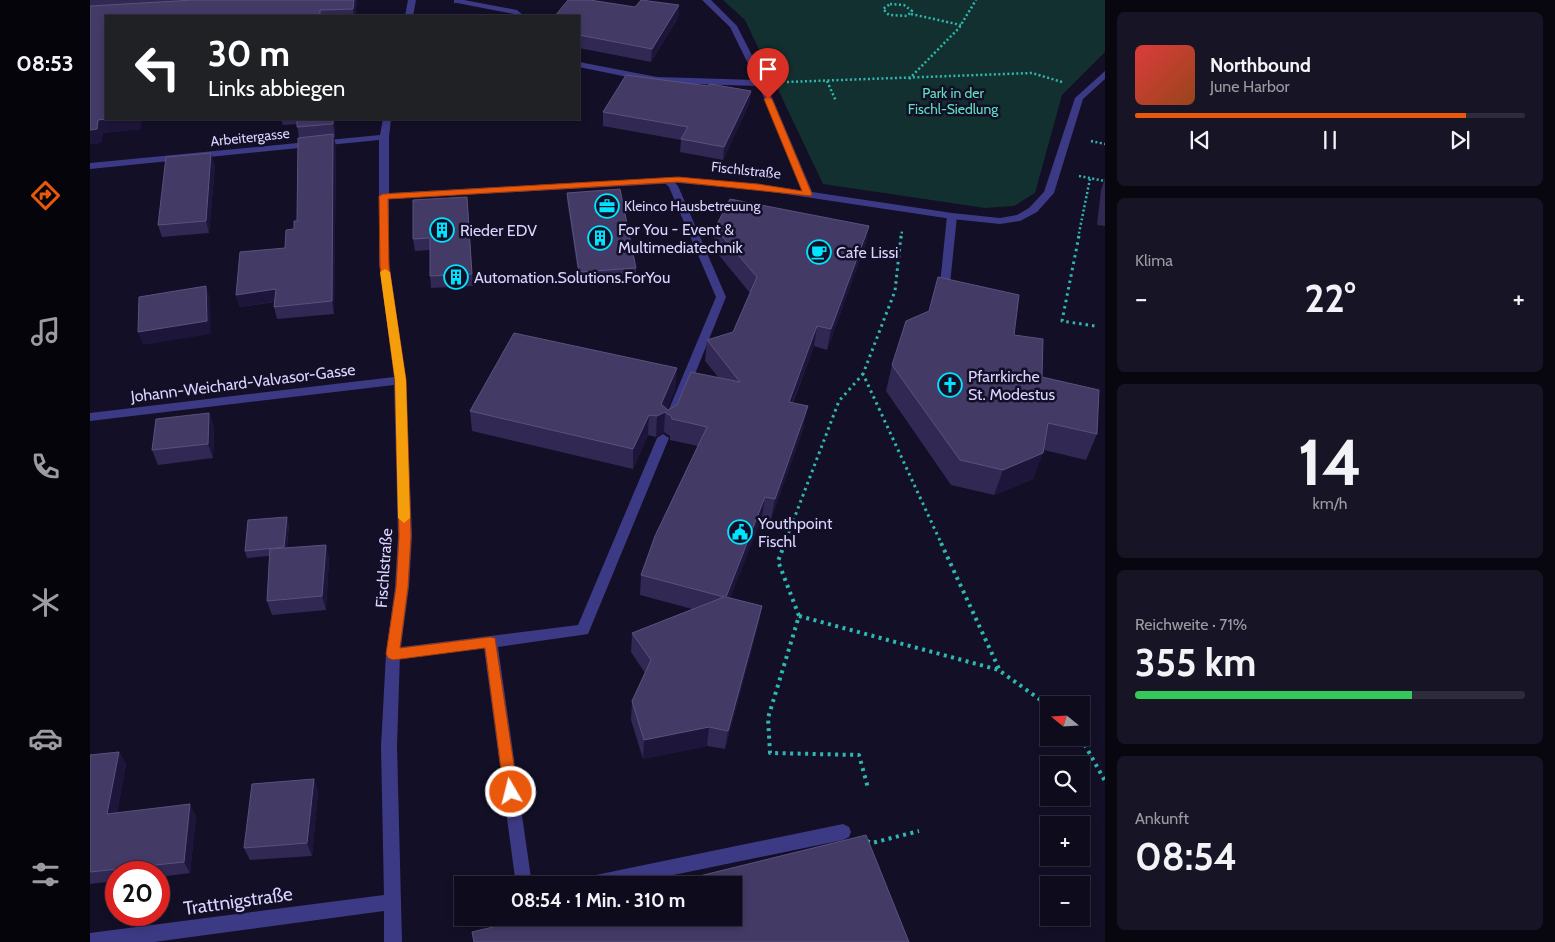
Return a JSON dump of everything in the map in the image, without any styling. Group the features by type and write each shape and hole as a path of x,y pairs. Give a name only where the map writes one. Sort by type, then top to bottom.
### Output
{"street":[{"path":"409,15 412,0"},
{"path":"706,0 733,26 762,83 808,194"},
{"path":"457,1 517,12 519,15"},
{"path":"580,65 657,80 762,83"},
{"name":"Fischlstraße","path":"383,196 667,180 758,187 952,216 1000,221 1020,218 1033,210 1049,193 1079,98 1105,74"},
{"name":"Fischlstraße","path":"387,120 384,137 384,267 400,380 405,536 402,587 393,654 389,746 393,942"},
{"name":"Arbeitergasse","path":"90,166 384,137"},
{"path":"393,654 583,630 721,297 673,186 667,180"},
{"path":"945,284 952,216"},
{"name":"Johann-Weichard-Valvasor-Gasse","path":"90,418 400,380"},
{"path":"490,642 523,876"},
{"path":"630,876 843,832"},
{"name":"Trattnigstraße","path":"90,942 391,902"}],"path":[{"path":"909,80 961,25 976,0"},
{"path":"911,14 911,8 900,4 890,4 883,9 885,13 893,16 903,17 911,14 961,25"},
{"path":"762,83 909,80 1032,74 1089,89"},
{"path":"827,81 836,101"},
{"path":"1090,178 1062,321 1095,326"},
{"path":"868,788 859,755 770,753 768,718 799,616 778,560 839,401 863,374 895,291 905,210"},
{"path":"863,374 1000,670"},
{"path":"799,616 1000,670 1040,699"},
{"path":"1086,746 1105,780"},
{"path":"843,832 872,843 919,831"}],"green space":[{"name":"Park in der Fischl-Siedlung","path":"723,0 1105,0 1105,52 1062,95 1035,193 1014,206 985,208 823,184 745,20"}],"building":[{"path":"194,0 354,0 353,9 320,10 320,15 105,15 105,119 98,120 97,129 90,130 90,6"},
{"path":"568,0 590,0 635,7 641,0 679,5 652,49 580,35 580,15 556,15"},
{"path":"626,75 708,86 710,84 751,91 724,147 681,139 688,127 603,112"},
{"path":"297,120 333,120 333,124 297,127"},
{"path":"333,134 332,301 274,307 276,289 236,295 240,252 285,248 286,230 294,229 294,221 297,221 298,138"},
{"path":"211,153 206,221 158,225 166,157"},
{"name":"For You - Event & Multimediatechnik","path":"620,189 636,268 579,272 567,193"},
{"path":"467,197 472,274 430,276 430,238 413,239 413,200"},
{"path":"730,199 869,226 831,329 817,326 789,402 808,406 775,499 765,497 726,597 762,606 728,731 709,727 644,740 632,701 651,660 632,633 724,597 641,575 655,536 707,427 672,419 665,412 657,416 649,415 633,449 470,411 514,333 677,368 661,404 668,410 677,405 691,372 740,382 707,340 733,332 757,277 715,228"},
{"name":"Pfarrkirche St. Modestus","path":"938,277 1019,295 1014,335 1043,339 1042,377 1099,390 1097,434 1048,423 1043,453 1003,470 960,460 892,365 906,321 929,311"},
{"path":"206,286 207,321 138,332 139,297"},
{"path":"209,413 208,444 152,450 156,419"},
{"path":"287,517 284,547 245,551 248,520"},
{"path":"326,545 322,596 267,601 270,549"},
{"path":"119,752 107,814 190,804 184,862 170,863 170,861 105,861 105,870 90,872 90,755"},
{"path":"314,779 307,843 244,848 252,784"},
{"path":"866,835 909,942 474,942 472,932 497,926 742,926 742,876 700,876"}],"slow traffic":[{"path":"385,272 400,380 404,518"}],"place":[{"name":"Kleinco Hausbetreuung","path":"607,206"},
{"name":"Rieder EDV","path":"442,230"},
{"name":"For You - Event & Multimediatechnik","path":"600,238"},
{"name":"Cafe Lissi","path":"819,252"},
{"name":"Automation.Solutions.ForYou","path":"456,277"},
{"name":"Pfarrkirche St. Modestus","path":"950,385"},
{"name":"Youthpoint Fischl","path":"740,532"}],"route":[{"path":"511,792 490,642 393,654 402,587 405,536 400,380 384,267 383,196 678,180 758,187 808,194 768,99"}]}
